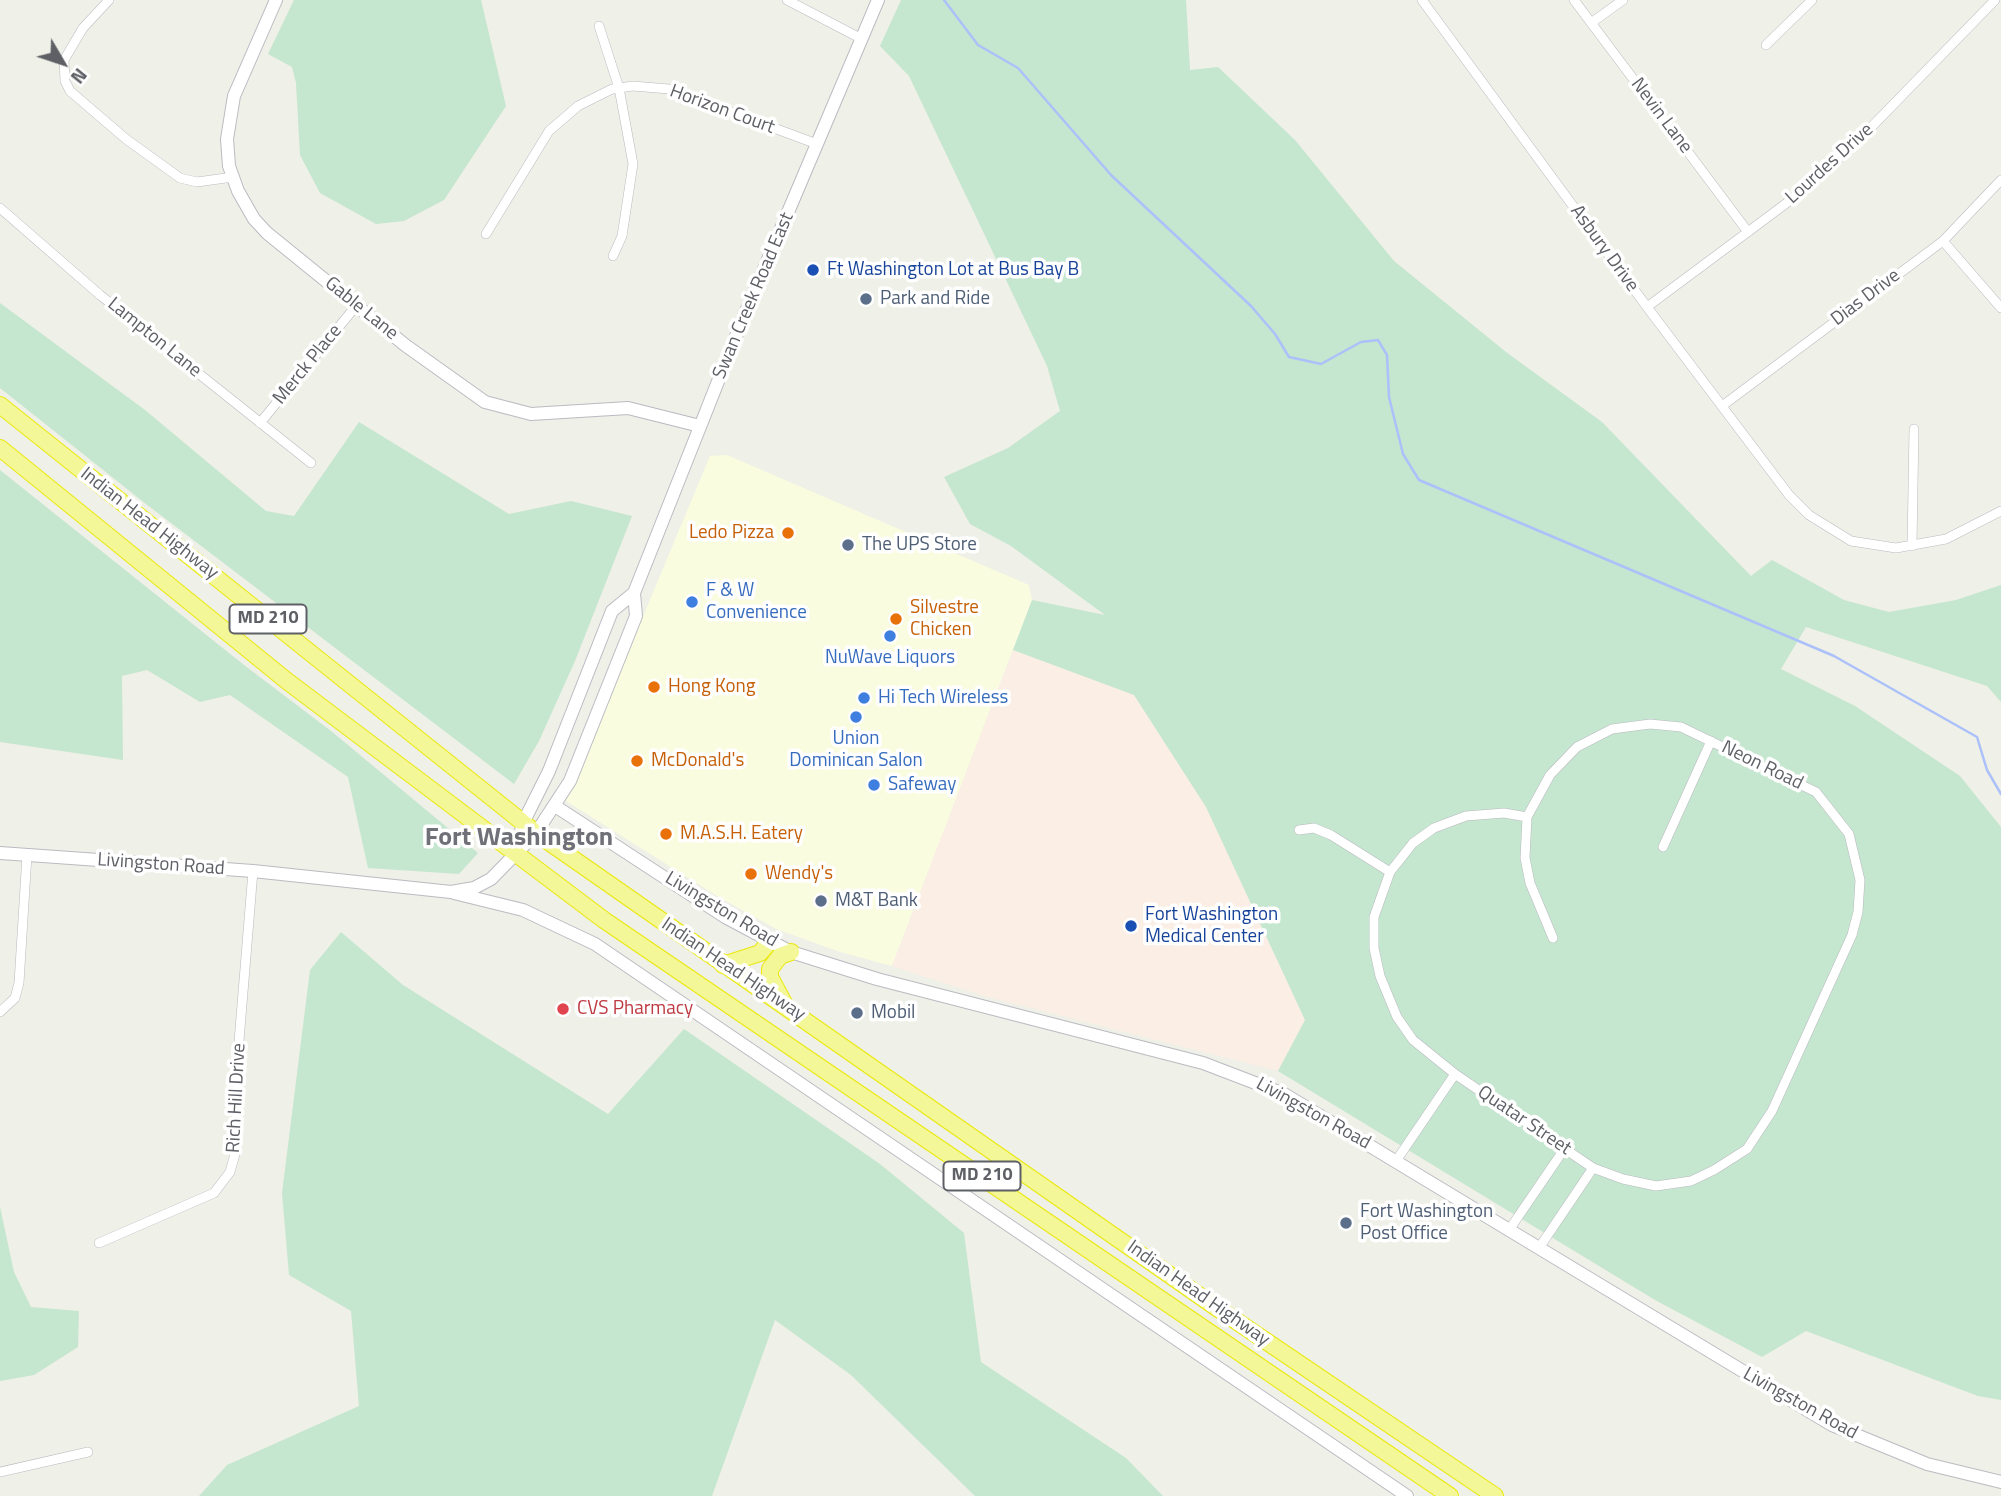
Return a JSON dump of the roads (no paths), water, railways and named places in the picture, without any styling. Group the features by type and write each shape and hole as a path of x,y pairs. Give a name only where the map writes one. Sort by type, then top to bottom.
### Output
{"highway":[{"name":"Indian Head Highway","path":"0,405 529,828 1217,1308 1495,1496"},
{"name":"Indian Head Highway","path":"0,448 287,681 604,920 1450,1496"},
{"path":"723,965 753,957 767,948 769,941"},
{"path":"786,1007 769,977 770,969 780,956 791,951"}],"main road":[{"name":"Gable Lane","path":"276,0 230,108 227,153 233,177 249,212 267,233 459,386 499,408 544,415 628,408 700,426"},
{"name":"Swan Creek Road East","path":"529,828 555,806 570,781 636,616 634,593 700,426 878,0"},
{"name":"Swan Creek Road East","path":"516,852 529,828 612,611 634,593"},
{"name":"Livingston Road","path":"555,806 725,917 791,951 877,979 1162,1051 1237,1074 1304,1104 1832,1425 1927,1464 2001,1482"},
{"name":"Livingston Road","path":"0,853 253,871 451,892 474,888 491,879 516,852"},
{"path":"451,892 523,910 595,944 1407,1496"}],"street":[{"path":"109,0 83,28 64,60 65,81 70,91 126,139 180,178 197,182 233,177"},
{"path":"787,0 860,38"},
{"name":"Asbury Drive","path":"1422,0 1789,495 1829,530 1851,541 1874,547 1912,546 1946,539 2001,511"},
{"name":"Nevin Lane","path":"1574,0 1748,232"},
{"path":"1591,23 1623,0"},
{"path":"1766,45 1812,0"},
{"name":"Lourdes Drive","path":"1647,307 1748,232 1851,148 1995,0"},
{"path":"599,26 619,88 632,173 622,236 613,256"},
{"name":"Horizon Court","path":"486,234 549,131 578,106 602,93 619,88 669,89 817,145"},
{"name":"Dias Drive","path":"1722,406 1943,241 2001,180"},
{"name":"Lampton Lane","path":"0,208 100,295 311,463"},
{"path":"1943,241 2001,308"},
{"name":"Merck Place","path":"260,423 356,306"},
{"path":"1912,546 1914,429"},
{"name":"Neon Road","path":"1553,938 1530,883 1525,858 1527,817 1550,775 1577,747 1612,729 1650,724 1681,727 1816,792 1849,834 1860,880 1858,912 1852,935 1772,1111 1747,1149 1691,1181 1656,1186 1623,1180 1593,1168"},
{"path":"1662,846 1711,741"},
{"name":"Quatar Street","path":"1527,817 1504,813 1466,816 1434,828 1413,843 1390,872 1374,917 1374,948 1380,976 1397,1017 1413,1040 1455,1074 1593,1168"},
{"path":"1299,830 1314,828 1331,835 1390,872"},
{"path":"0,1013 15,998 19,983 27,855"},
{"name":"Rich Hill Drive","path":"99,1243 214,1193 230,1172 235,1154 239,1041 253,871"},
{"path":"1396,1161 1455,1074"},
{"path":"1509,1230 1565,1148"},
{"path":"1539,1248 1593,1168"},
{"path":"0,1472 88,1452"}],"waterway":[{"path":"944,0 978,45 1018,68 1111,175 1251,306 1275,334 1289,357 1321,364 1361,342 1378,340 1387,355 1389,397 1403,454 1419,480 1834,656 1977,737 1987,770 2001,794"}],"place":[{"name":"Ft Washington Lot at Bus Bay B","path":"813,270"},
{"name":"Park and Ride","path":"866,299"},
{"name":"Ledo Pizza","path":"788,533"},
{"name":"The UPS Store","path":"848,545"},
{"name":"F & W Convenience","path":"692,602"},
{"name":"Silvestre Chicken","path":"896,619"},
{"name":"NuWave Liquors","path":"890,636"},
{"name":"Hong Kong","path":"654,687"},
{"name":"Hi Tech Wireless","path":"864,698"},
{"name":"Union Dominican Salon","path":"856,717"},
{"name":"McDonald's","path":"637,761"},
{"name":"Safeway","path":"874,785"},
{"name":"M.A.S.H. Eatery","path":"666,834"},
{"name":"Wendy's","path":"751,874"},
{"name":"M&T Bank","path":"821,901"},
{"name":"Fort Washington Medical Center","path":"1131,926"},
{"name":"CVS Pharmacy","path":"563,1009"},
{"name":"Mobil","path":"857,1013"},
{"name":"Fort Washington Post Office","path":"1346,1223"}],"district":[{"name":"Fort Washington","path":"519,839"}]}
